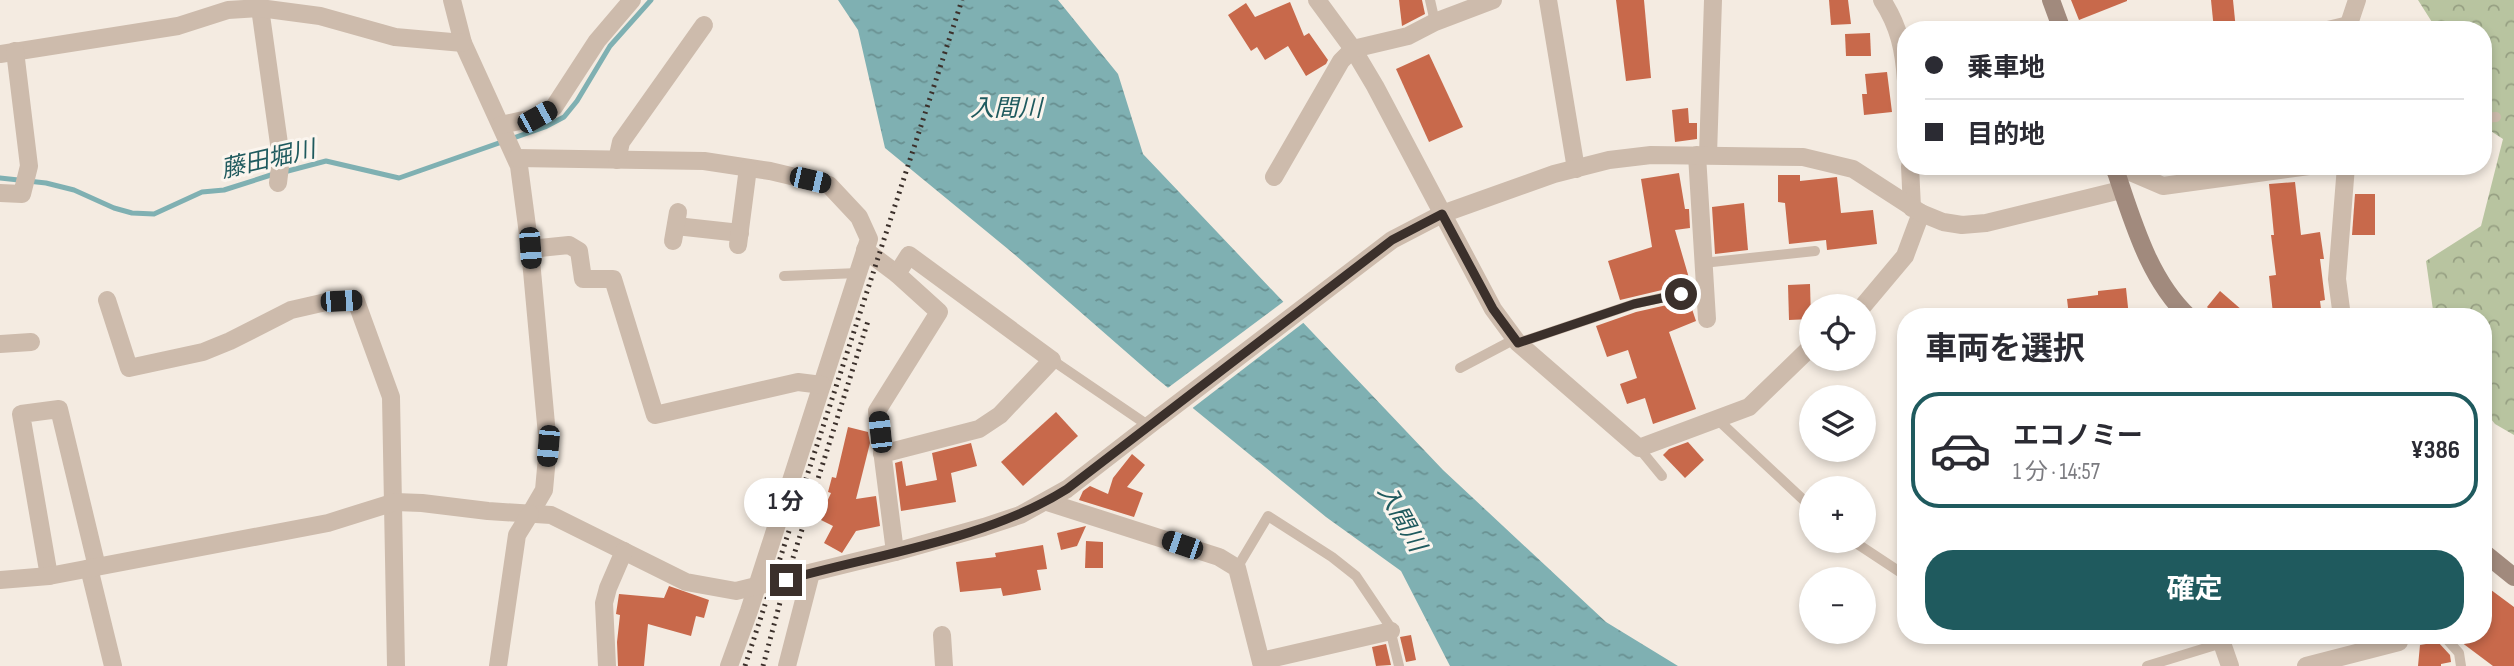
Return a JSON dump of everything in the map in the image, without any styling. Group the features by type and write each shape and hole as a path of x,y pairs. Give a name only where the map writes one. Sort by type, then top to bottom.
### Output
{"main road":[{"path":"2050,0 2058,21"},
{"path":"2116,175 2139,237 2161,281 2179,308"},
{"path":"2492,559 2514,577"}],"street":[{"path":"452,0 463,43 515,154 530,248 548,446 544,490 517,535 498,666"},
{"path":"503,128 537,117 554,107 597,41 632,0"},
{"path":"1317,0 1375,86 1493,309 1516,341 1639,448 1749,407 1799,357"},
{"path":"1274,177 1341,61 1353,50 1408,36 1435,22 1493,0"},
{"path":"1548,0 1576,169"},
{"path":"1707,319 1703,263 1702,155 1713,0"},
{"path":"1882,0 1897,29"},
{"path":"2349,21 2357,0"},
{"path":"0,192 22,194 29,166 7,52 178,26 228,10 261,8 320,16 395,37 463,43"},
{"path":"261,8 281,158 278,183"},
{"path":"617,160 621,142 704,25"},
{"path":"515,154 617,160 704,161 829,185 859,217 869,239 729,666"},
{"path":"0,580 49,576 327,523 394,502 551,515 686,582 736,591 984,527 1020,515 1047,502 1392,240 1442,214 1576,169 1609,160 1651,155 1803,157 1853,170 1916,211 1943,222 1962,225 1986,223 2121,190"},
{"path":"676,226 739,239 748,168"},
{"path":"1873,294 1905,256 1916,211 1911,175"},
{"path":"2137,175 2163,186 2243,175"},
{"path":"2341,308 2337,279 2345,175"},
{"path":"530,248 569,245 579,251 583,279 613,279 654,415 799,382 822,385"},
{"path":"865,250 897,274 939,312 877,411 895,552"},
{"path":"882,454 979,429 1000,415 1052,360 909,255 897,274"},
{"path":"107,300 129,368 203,352 290,310 327,302 356,300 391,397 396,666"},
{"path":"0,344 31,342"},
{"path":"49,576 21,414 59,409 113,666"},
{"path":"1047,502 1219,557 1237,568 1261,663 1391,631"},
{"path":"607,666 604,603 624,551"},
{"path":"787,666 811,573"},
{"path":"942,635 944,666"},
{"path":"2224,644 2230,666"},
{"path":"2305,666 2391,644"}],"lane":[{"path":"1430,0 1435,22"},
{"path":"2492,117 2496,117"},
{"path":"1703,263 1815,251"},
{"path":"784,276 858,273"},
{"path":"1460,368 1516,341 1634,304 1704,288"},
{"path":"1052,360 1155,421"},
{"path":"1717,419 1799,496"},
{"path":"1639,448 1662,476"},
{"path":"1237,568 1268,516 1332,556 1356,576 1391,631 1399,666"},
{"path":"1871,553 1897,570"},
{"path":"2147,666 2209,644"},
{"path":"2451,644 2459,653 2461,666"}],"green space":[{"path":"2418,0 2514,0 2514,435 2492,420 2492,308 2433,308 2426,261 2481,226 2503,139 2492,132 2492,21 2431,21"}],"water":[{"name":"入間川","path":"838,0 1058,0 1118,74 1143,154 1443,470 1606,622 1678,666 1450,666 1401,571 1326,517 1156,378 1014,254 885,148 858,30"}],"pier":[{"path":"1287,299 1307,320 1190,410 1165,390"}],"building":[{"path":"1399,0 1422,0 1425,14 1402,26"},
{"path":"1616,0 1644,0 1651,78 1626,81"},
{"path":"1829,0 1848,0 1851,24 1831,25"},
{"path":"2071,0 2127,0 2127,1 2079,20"},
{"path":"2211,0 2233,0 2235,21 2213,21"},
{"path":"1290,2 1304,36 1309,33 1328,60 1306,76 1288,46 1265,60 1257,47 1251,51 1228,15 1246,3 1255,17"},
{"path":"1870,33 1871,56 1846,56 1845,34"},
{"path":"1429,54 1463,127 1429,142 1396,69"},
{"path":"1887,72 1892,112 1864,115 1862,94 1867,94 1865,74"},
{"path":"1688,108 1689,123 1697,123 1697,139 1675,142 1672,110"},
{"path":"1679,173 1685,209 1689,209 1690,228 1675,230 1689,278 1681,280 1683,285 1620,300 1608,261 1652,247 1641,179"},
{"path":"1778,175 1800,175 1800,181 1837,177 1841,213 1873,210 1877,244 1827,250 1826,240 1789,244 1785,203 1778,202"},
{"path":"2295,182 2301,235 2320,232 2325,300 2320,301 2321,308 2272,308 2269,276 2276,275 2269,184"},
{"path":"2355,194 2375,194 2375,235 2352,235"},
{"path":"1744,203 1748,250 1715,254 1712,207"},
{"path":"1810,284 1810,294 1799,294 1799,320 1789,320 1788,285"},
{"path":"2126,288 2128,308 2068,308 2067,299 2098,295 2098,291"},
{"path":"2220,291 2240,308 2208,308"},
{"path":"1689,300 1696,321 1669,332 1696,409 1653,424 1645,398 1627,404 1620,384 1637,378 1628,350 1607,357 1596,326 1636,312"},
{"path":"1056,412 1078,436 1023,486 1001,462"},
{"path":"848,427 868,432 870,443 856,499 876,496 880,526 856,531 842,553 824,543 833,526 819,519 831,493 828,492 832,477 836,478"},
{"path":"1688,442 1704,460 1685,478 1663,455 1669,449"},
{"path":"971,443 977,466 951,473 956,502 901,511 895,463 902,461 906,486 937,480 932,453"},
{"path":"1132,454 1145,465 1127,487 1143,493 1134,517 1079,500 1083,491 1090,486 1108,494 1113,478"},
{"path":"1086,526 1077,546 1061,550 1057,533"},
{"path":"1086,541 1103,542 1103,568 1085,568"},
{"path":"1043,545 1047,569 1037,570 1041,590 1003,596 1001,588 960,592 956,562 996,557 995,553"},
{"path":"669,586 709,600 704,618 696,616 691,636 648,624 644,666 618,666 620,615 616,614 619,594 664,598"},
{"path":"2492,591 2514,607 2514,666 2493,666 2464,644 2492,644"},
{"path":"1411,635 1416,660 1406,662 1400,637"},
{"path":"1386,644 1391,665 1376,666 1372,647"},
{"path":"2440,644 2450,655 2451,662 2441,666 2418,666 2420,645"}],"waterway":[{"name":"藤田堀川","path":"284,172 326,161 399,178 545,127 564,117 577,101 610,46 651,0"},
{"name":"藤田堀川","path":"0,178 46,183 74,190 114,208 132,213 154,214 202,192 224,190 274,174"}],"railway":[{"path":"745,666 962,0"},
{"path":"763,666 786,580 868,321"}],"route":[{"path":"786,580 984,527 1020,515 1047,502 1392,240 1442,214 1493,309 1518,343 1634,304 1681,294"}]}
